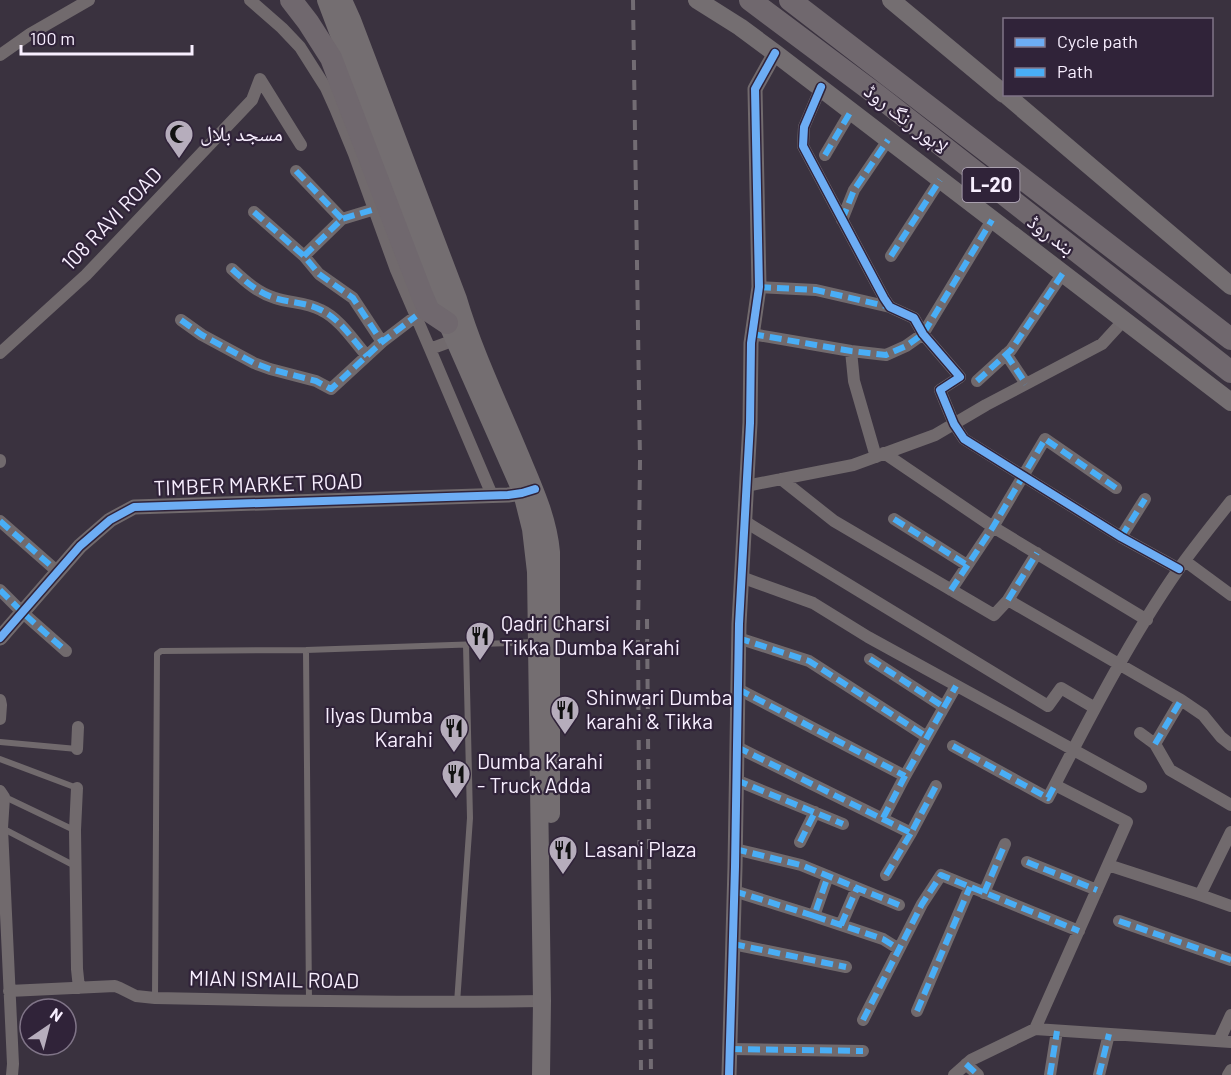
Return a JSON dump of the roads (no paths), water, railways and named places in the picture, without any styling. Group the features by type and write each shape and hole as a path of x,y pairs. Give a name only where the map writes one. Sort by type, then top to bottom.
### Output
{"highway":[{"path":"291,0 331,58 445,319"},
{"name":"لاہور رنگ روڈ","path":"750,0 877,95 1231,372"},
{"name":"لاہور رنگ روڈ","path":"790,0 1231,339"}],"main road":[{"path":"326,0 445,319 547,526 550,538 551,1075"},
{"path":"343,0 357,32 445,319"},
{"name":"بند روڈ","path":"697,0 740,27 821,87 1231,402"},
{"path":"891,0 1003,92"},
{"path":"1007,96 1231,286"},
{"path":"528,491 536,572 541,1075"}],"street":[{"path":"0,55 30,34 89,0"},
{"path":"250,0 300,46 326,88 375,209 396,270 445,319"},
{"path":"729,1075 735,891 738,638 753,334 759,287 755,89 775,53"},
{"name":"108 RAVI ROAD","path":"0,353 86,275 126,233 252,100 260,79 301,145"},
{"path":"821,87 804,127 804,146 890,307"},
{"path":"825,155 851,111"},
{"path":"842,220 854,190 888,140"},
{"path":"296,171 342,219"},
{"path":"891,256 940,180"},
{"path":"304,256 342,219 375,209"},
{"path":"254,212 304,256 319,273 353,298 381,342"},
{"path":"753,334 885,355 906,346 923,334 993,220"},
{"path":"232,269 252,287 273,298 308,304 327,313 367,356"},
{"path":"976,381 1011,350 1063,273"},
{"path":"759,287 816,290 890,307 914,318 923,334 960,377 940,390 954,424 964,440 1121,537 1182,565 1231,595"},
{"path":"181,320 202,335 254,363 316,381 331,389 381,342 445,319"},
{"path":"445,319 430,349 492,495"},
{"path":"430,349 445,319"},
{"path":"746,486 853,465 935,435 986,405 1102,344 1124,320"},
{"path":"851,351 854,381 880,455 993,527 1147,620"},
{"path":"1006,354 1026,384"},
{"path":"951,590 993,527 1045,439 1116,488"},
{"path":"781,479 834,521 994,615 1008,600 1037,553"},
{"name":"TIMBER MARKET ROAD","path":"0,638 80,546 110,520 134,507 492,495 528,491"},
{"path":"1121,537 1145,499"},
{"path":"953,746 1048,798 1095,708 1147,620 1182,565 1231,501"},
{"path":"894,519 967,565"},
{"path":"0,521 58,572"},
{"path":"744,521 1048,706 1061,688 1095,708"},
{"path":"741,577 813,603 868,637 1141,787"},
{"path":"0,590 66,651"},
{"path":"1008,600 1181,700 1203,716 1231,745"},
{"path":"738,638 809,661 927,737"},
{"path":"870,658 944,707"},
{"path":"883,818 956,686"},
{"path":"738,689 905,776"},
{"path":"0,700 0,719"},
{"path":"1155,744 1181,700"},
{"path":"77,749 78,727"},
{"path":"1140,733 1155,744 1170,770 1231,806"},
{"path":"737,747 910,833"},
{"path":"736,780 843,824"},
{"path":"1035,1029 1127,822 1056,784"},
{"path":"886,875 936,786"},
{"path":"77,788 76,969 79,988"},
{"path":"2,794 12,1075"},
{"path":"800,842 815,812"},
{"path":"1200,895 1231,832"},
{"path":"984,893 1005,844"},
{"path":"735,849 801,865 899,905"},
{"path":"1027,862 1097,890"},
{"path":"1108,865 1231,906"},
{"path":"863,1020 922,904 941,875 1079,931"},
{"path":"814,916 828,876"},
{"path":"917,1011 969,887"},
{"path":"841,925 856,888"},
{"path":"735,891 883,939 899,949"},
{"path":"1119,921 1231,960"},
{"path":"733,944 846,967"},
{"name":"MIAN ISMAIL ROAD","path":"9,991 115,986 136,996 155,998 457,1003 542,1002"},
{"path":"954,1075 971,1060 1035,1029 1225,1042 1231,1015"},
{"path":"1050,1075 1057,1031"},
{"path":"1099,1075 1108,1034"},
{"path":"730,1049 863,1052"},
{"path":"966,1064 978,1075"},
{"path":"1228,1075 1231,1070"}],"lane":[{"path":"155,998 157,654 161,651 306,650 537,642"},
{"path":"457,1003 470,818 466,645"},
{"path":"306,650 309,1001"},
{"path":"0,742 77,749"},
{"path":"0,759 77,788"},
{"path":"2,794 75,830"},
{"path":"2,828 75,866"}],"railway":[{"path":"633,0 640,460 638,637 641,1075"},
{"path":"647,619 651,1075"}],"place":[{"name":"مسجد بلال","path":"179,160"},
{"name":"Qadri Charsi Tikka Dumba Karahi","path":"480,662"},
{"name":"Shinwari Dumba karahi & Tikka","path":"565,736"},
{"name":"Ilyas Dumba Karahi","path":"454,754"},
{"name":"Dumba Karahi - Truck Adda","path":"456,800"},
{"name":"Lasani Plaza","path":"563,876"}]}
